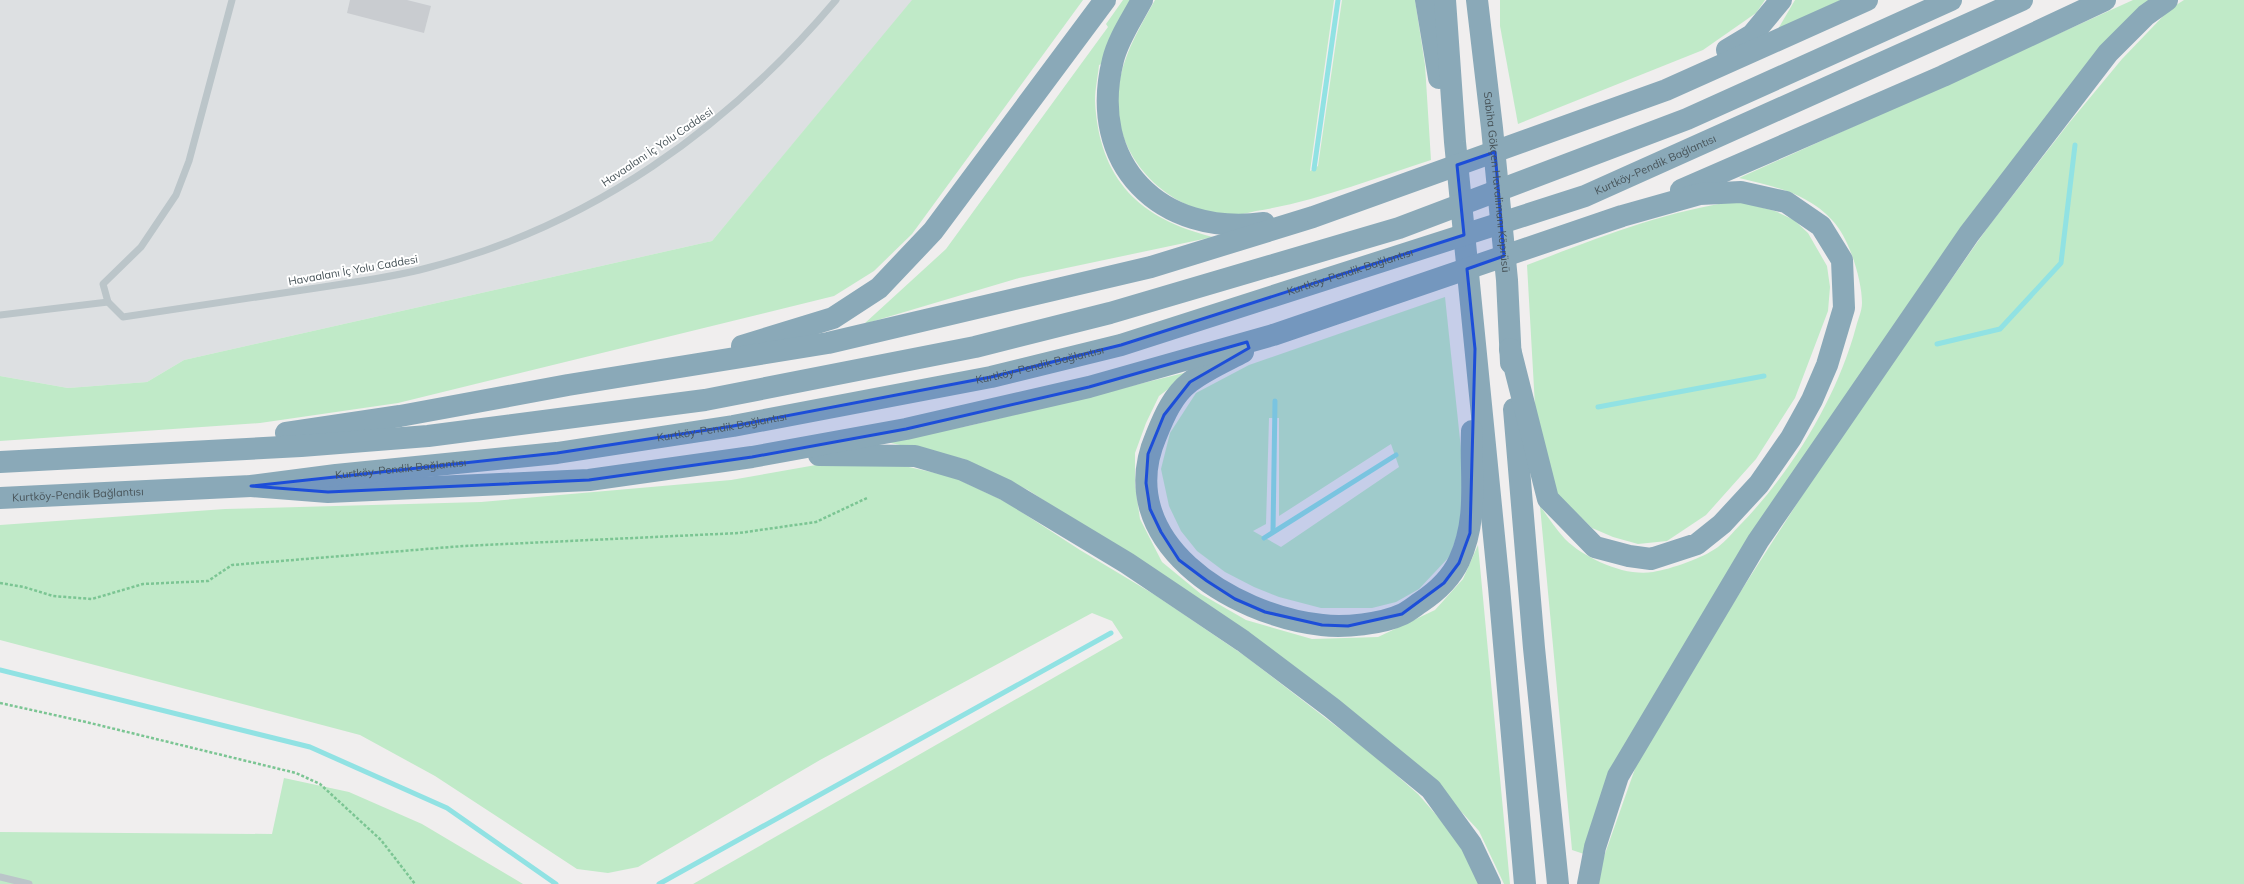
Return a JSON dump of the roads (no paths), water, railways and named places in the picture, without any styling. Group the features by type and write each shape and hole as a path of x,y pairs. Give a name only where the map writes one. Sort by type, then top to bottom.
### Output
{"highway":[{"path":"664,370 833,318 880,288 934,231 1105,0"},
{"path":"1142,0 1125,30 1113,59 1108,91 1108,119 1119,156 1136,182 1158,203 1182,216 1209,222 1244,226 1313,217"},
{"path":"1426,0 1434,61 1455,142"},
{"path":"1445,0 1455,142 1525,884"},
{"path":"1666,90 1752,35 1781,0"},
{"path":"122,455 400,416 568,385 844,340 1151,267 1313,217 1666,90 1867,0"},
{"path":"0,462 309,445 428,436 705,400 975,347 1117,311 1399,228 1687,119 1951,0"},
{"name":"Kurtköy-Pendik Bağlantısı","path":"0,498 251,486 336,475 557,453 733,426 991,376 1121,346 1585,196 2022,0"},
{"path":"1622,216 1943,76 2105,0"},
{"path":"1588,884 1595,847 1618,776 1758,541 1969,234 2108,53 2146,15 2167,0"},
{"name":"Sabiha Gökçen Havalimanı Köprüsü","path":"1478,5 1507,280 1510,350"},
{"path":"251,486 328,492 589,480 752,457 906,429 1082,388 1274,335 1622,216 1700,194 1741,192 1786,202 1821,226 1842,260 1844,308 1827,365 1812,400 1791,438 1759,484 1722,524 1697,544 1651,559 1629,556 1595,547 1548,499 1510,350"},
{"path":"1274,335 1190,382 1177,396 1164,415 1148,454 1146,483 1150,509 1161,532 1179,560 1207,581 1234,599 1265,612 1322,625 1348,626 1402,614 1427,598 1444,583 1458,562 1470,532 1473,504 1470,456 1475,350"},
{"path":"1510,350 1535,656 1558,884"},
{"path":"752,457 838,455 914,456 963,470 1006,490 1127,563 1243,640 1332,708 1431,789 1471,844 1490,884"}],"lane":[{"path":"0,315 108,302 103,284 141,247 160,222 176,194 189,161 232,0"},
{"name":"Havaalanı İç Yolu Caddesi","path":"108,302 123,317 393,276 470,255 528,234 583,208 633,180 721,117 759,83 812,28 836,0"},
{"path":"0,877 29,884"}],"waterway":[{"path":"1314,169 1338,0"},
{"path":"1937,344 2000,329 2061,263 2075,145"},
{"path":"1598,407 1764,376"},
{"path":"1273,532 1275,401"},
{"path":"1264,538 1396,455"},
{"path":"659,884 1111,633"},
{"path":"0,670 310,747 447,808 556,884"}]}
